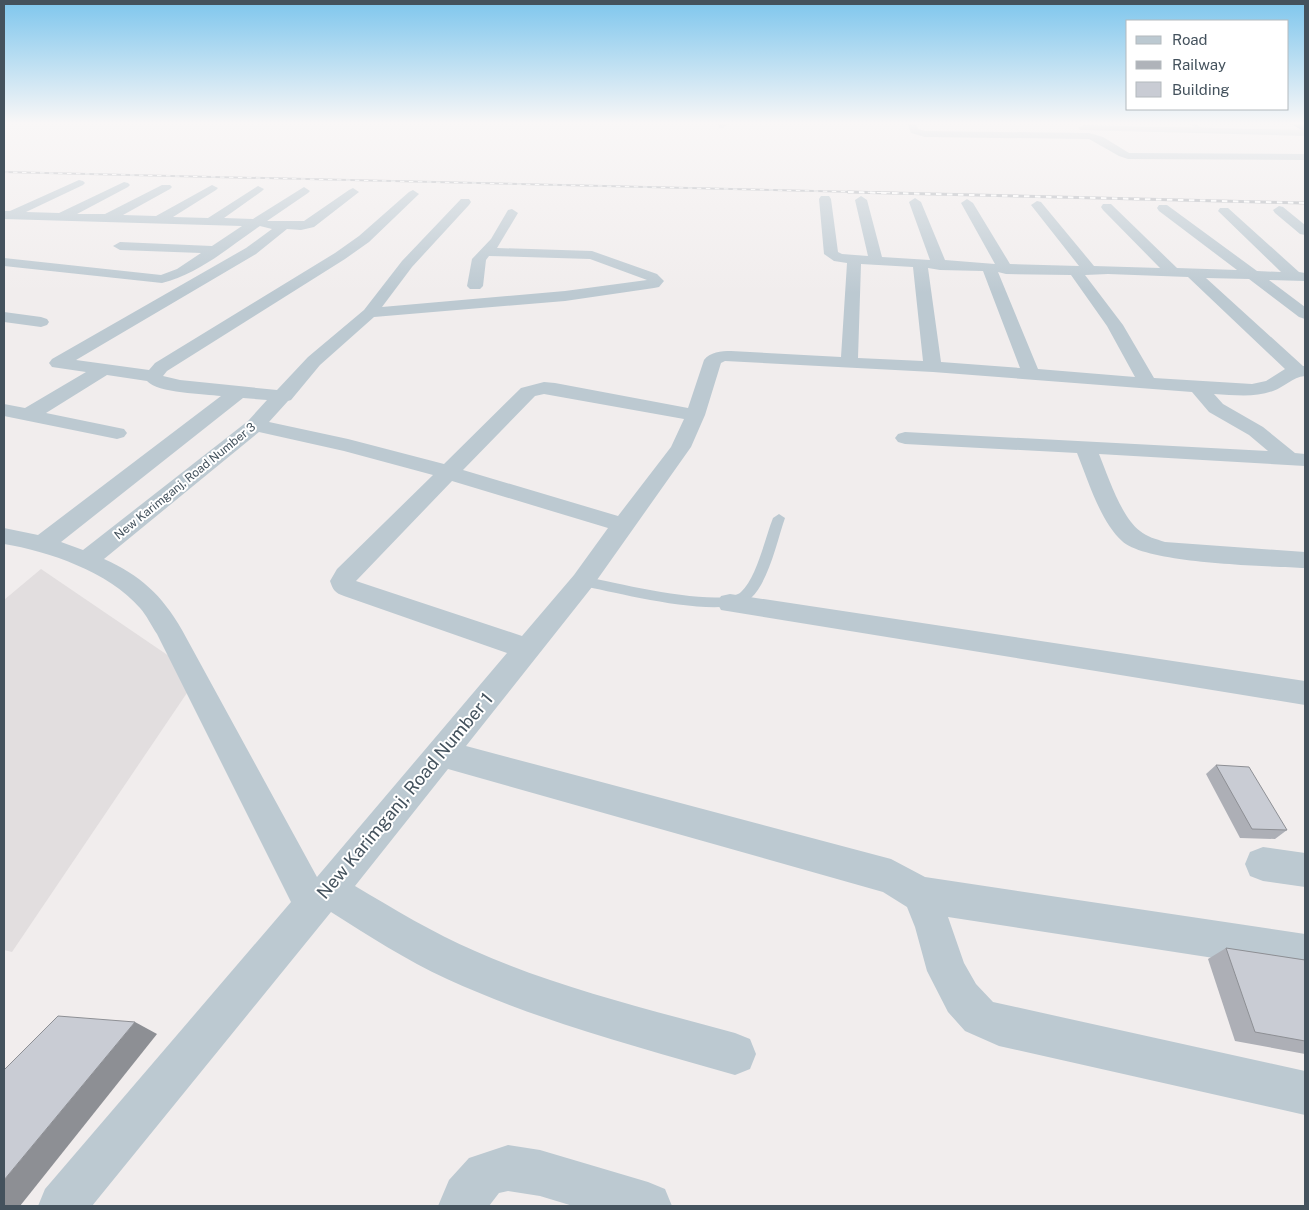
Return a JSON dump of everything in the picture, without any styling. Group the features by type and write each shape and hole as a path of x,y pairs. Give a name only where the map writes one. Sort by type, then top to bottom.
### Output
{"street":[{"path":"5,213 79,183"},
{"path":"5,213 53,184"},
{"path":"60,217 124,185"},
{"path":"107,219 166,187"},
{"path":"157,221 212,188"},
{"path":"162,248 258,189"},
{"path":"4,262 162,279 182,272 304,192"},
{"path":"5,213 157,221 309,224 353,192"},
{"path":"153,376 162,367 340,256 364,239 413,194"},
{"path":"825,199 831,254 839,258 1006,270 1300,277"},
{"path":"862,200 876,261"},
{"name":"New Karimganj, Road Number 3","path":"86,560 255,425 314,362 370,314 407,264 465,202"},
{"path":"915,202 940,266"},
{"path":"967,203 1006,270"},
{"path":"1037,205 1082,271 1148,384"},
{"path":"1106,207 1174,273"},
{"path":"1163,208 1302,310"},
{"path":"1279,210 1305,231"},
{"path":"1224,211 1300,277"},
{"path":"475,286 479,259 496,241 512,213"},
{"path":"284,396 180,386 157,381 153,376 58,363 251,251 286,225"},
{"path":"120,246 251,251"},
{"path":"370,314 527,292 590,293 654,284 657,281 652,277 592,255 486,252"},
{"path":"854,259 849,362 1148,384 1248,389 1267,387 1288,373 1302,371"},
{"path":"920,264 933,368"},
{"path":"11,276 31,266"},
{"path":"989,269 1032,374"},
{"path":"1193,274 1302,371"},
{"path":"455,288 491,285"},
{"path":"386,294 406,292"},
{"path":"4,317 41,322"},
{"name":"New Karimganj, Road Number 1","path":"62,1206 443,754 583,581 676,455 695,415 712,362 722,356 849,362"},
{"path":"28,415 104,369"},
{"path":"1198,387 1216,408 1256,431 1297,460"},
{"path":"528,649 345,587 343,581 346,575 528,392 555,389 695,415"},
{"path":"42,545 238,392"},
{"path":"4,410 117,433"},
{"path":"255,425 303,434 449,473 623,525"},
{"path":"905,438 1297,460"},
{"path":"1085,447 1118,520 1128,534 1143,544 1165,550 1305,560"},
{"path":"4,536 42,545 86,560 121,580 147,599 168,630 321,898 386,926 461,966 556,1003 735,1054"},
{"path":"730,603 1305,693"},
{"path":"443,754 891,877 920,894 1305,953"},
{"path":"1263,864 1305,870"},
{"path":"920,894 934,927 947,971 962,998 979,1017 999,1025 1029,1033 1305,1093"},
{"path":"462,1206 466,1197 485,1174 508,1168 540,1172 648,1206"}],"lane":[{"path":"583,581 705,603 730,603 744,597 754,586 778,518"}],"shaded area":[{"path":"41,569 188,669 195,681 12,952 4,950 4,600"}],"building":[{"path":"1216,765 1249,767 1287,830 1252,829"},
{"path":"1226,948 1305,960 1305,1041 1255,1032"},
{"path":"58,1016 135,1022 4,1180 4,1070"}],"railway":[{"path":"323,179 900,193"},
{"path":"848,192 1305,203"}]}
